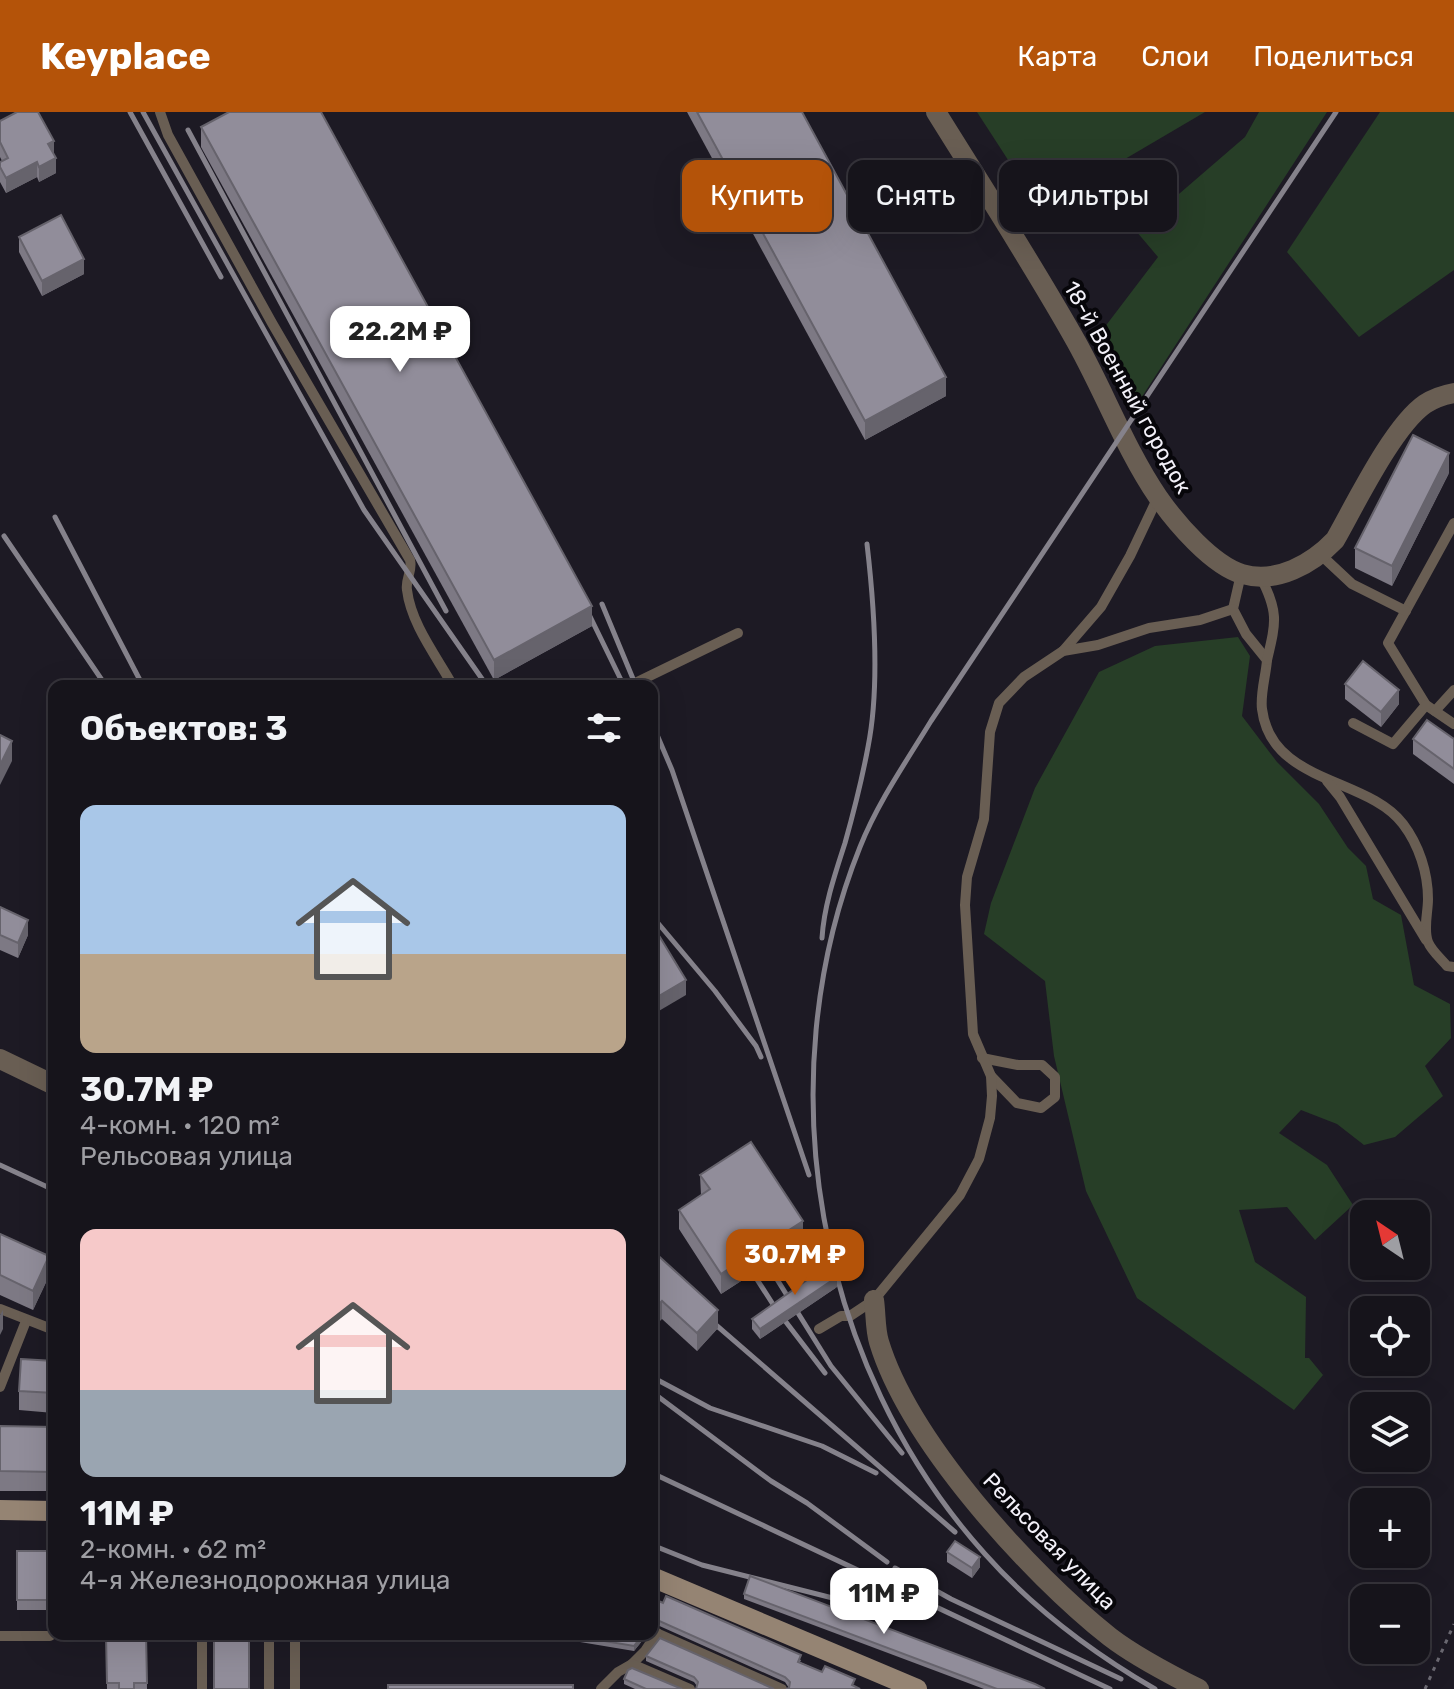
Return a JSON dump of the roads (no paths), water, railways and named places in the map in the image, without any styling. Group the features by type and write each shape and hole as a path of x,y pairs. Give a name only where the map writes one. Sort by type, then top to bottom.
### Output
{"main road":[{"path":"0,1510 48,1511"},
{"path":"658,1580 917,1689"}],"street":[{"name":"18-й Военный городок","path":"936,112 1074,338 1158,497 1185,531 1211,556 1251,575"},
{"path":"1251,575 1285,574 1321,555 1335,540 1400,429 1423,405 1454,393"},
{"path":"0,1059 48,1082"},
{"name":"Рельсовая улица","path":"874,1300 878,1339 911,1415 984,1514 1065,1597 1111,1638 1199,1689"}],"lane":[{"path":"160,112 168,135 265,309 410,560 412,568 407,591 418,623 450,680"},
{"path":"982,1058 1018,1065 1042,1065 1055,1077 1055,1097 1041,1108 1017,1103 991,1076 982,1058 973,1034 965,905 967,877 984,819 990,732 999,703 1024,677 1063,651 1101,607 1158,497"},
{"path":"1454,523 1388,643 1430,708 1454,724"},
{"path":"1321,555 1352,584 1406,611"},
{"path":"1063,651 1098,645 1149,628 1200,620 1233,609 1251,575 1272,600 1276,625 1267,660 1261,706 1268,734 1284,754 1326,779 1372,800 1402,822 1421,855 1428,896 1428,943"},
{"path":"1233,609 1246,634 1267,660"},
{"path":"641,680 738,633"},
{"path":"1353,723 1393,744 1430,708 1454,690"},
{"path":"1326,779 1428,943 1447,966 1454,967"},
{"path":"819,1329 841,1316 850,1316 874,1300 960,1195 979,1159 990,1118 991,1076"},
{"path":"0,1309 48,1328"},
{"path":"0,1387 26,1321"},
{"path":"658,1634 782,1689"},
{"path":"0,1636 48,1636"},
{"path":"202,1640 202,1689"},
{"path":"269,1640 269,1689"},
{"path":"295,1640 295,1689"},
{"path":"601,1689 618,1672 632,1664 645,1651 650,1640"},
{"path":"632,1664 690,1689"}],"railway":[{"path":"130,112 221,277"},
{"path":"143,112 364,510 483,680"},
{"path":"1155,1689 1065,1628 1023,1593 985,1554 927,1479 881,1397 846,1309 824,1218 814,1124 816,1030 831,937 860,847 884,798 931,721 1336,112"},
{"path":"188,130 446,611"},
{"path":"55,517 140,680"},
{"path":"4,536 102,680"},
{"path":"822,938 834,878 858,795 872,724 875,646 867,544"},
{"path":"582,600 621,680"},
{"path":"602,604 634,680"},
{"path":"658,737 672,770 809,1175"},
{"path":"658,923 715,991 761,1057"},
{"path":"0,1165 48,1187"},
{"path":"0,1237 48,1259"},
{"path":"755,1244 831,1366 902,1453"},
{"path":"742,1256 776,1309 825,1373"},
{"path":"701,1312 955,1532"},
{"path":"658,1380 710,1408 822,1446 876,1473"},
{"path":"658,1396 887,1562"},
{"path":"658,1476 1110,1689"},
{"path":"658,1547 702,1565 892,1613"},
{"path":"895,1568 951,1599 1121,1679"}]}
